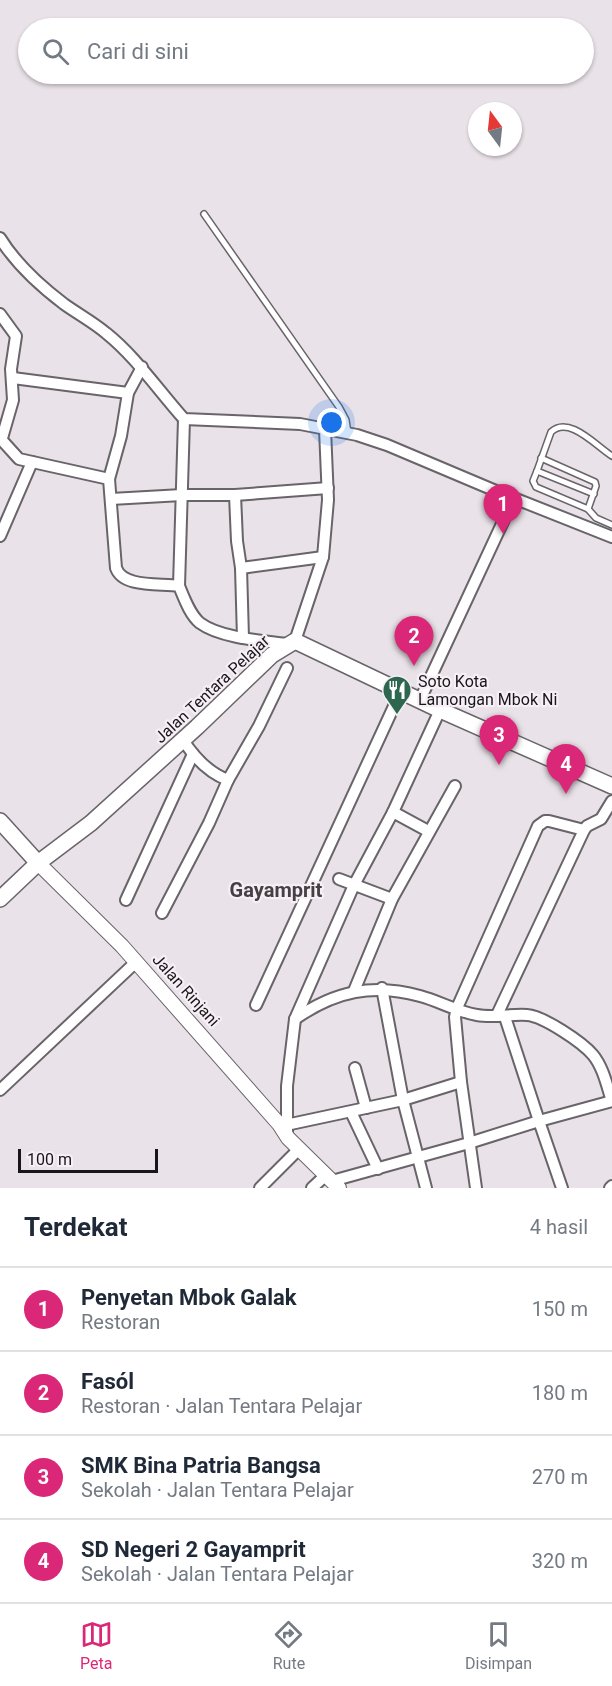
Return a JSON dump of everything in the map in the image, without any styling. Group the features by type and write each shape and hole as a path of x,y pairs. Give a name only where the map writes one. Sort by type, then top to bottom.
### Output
{"main road":[{"name":"Jalan Tentara Pelajar","path":"0,899 38,863 91,823 272,655 291,642 612,786"},
{"name":"Jalan Rinjani","path":"0,821 38,863"}],"street":[{"path":"0,238 11,256 29,274 63,303 106,333 142,367 184,419 179,586 199,622 209,628 243,638 291,642 323,557 328,488 325,429"},
{"path":"0,314 16,336 8,372 13,400 1,438 20,459 108,479"},
{"path":"142,367 128,393 121,436 108,479 116,568 118,575 126,581 179,586"},
{"path":"8,372 128,393"},
{"path":"184,419 300,424 348,433 387,445 612,537"},
{"path":"0,536 32,462"},
{"path":"111,499 235,495 328,488"},
{"path":"235,495 241,568 243,638"},
{"path":"420,700 514,498"},
{"path":"241,568 323,557"},
{"path":"162,913 287,668"},
{"path":"256,1005 401,691"},
{"path":"440,710 393,812 354,885 295,1019 287,1086 287,1132 461,1082"},
{"path":"183,740 192,754 215,775 228,780"},
{"path":"126,900 192,754"},
{"path":"354,992 392,899 454,786"},
{"path":"562,1188 501,1016 584,830 601,819 612,801"},
{"path":"393,812 429,831"},
{"path":"476,1188 454,1017 538,826 549,821 584,830"},
{"name":"Jalan Rinjani","path":"38,863 122,946 287,1132 299,1149 333,1181"},
{"path":"339,879 392,899"},
{"path":"0,1090 136,962"},
{"path":"295,1019 310,1008 341,994 382,988 420,995 476,1015 537,1017 552,1024 593,1055 612,1101 312,1188"},
{"path":"382,988 403,1100 426,1188"},
{"path":"355,1068 366,1108"},
{"path":"351,1112 378,1169"},
{"path":"260,1188 299,1149"}],"lane":[{"path":"204,214 339,407 346,420 348,433"},
{"path":"612,456 588,436 564,426 554,429 533,481 536,487 588,509 596,518 612,525"},
{"path":"542,458 594,480 596,486 588,509"},
{"path":"537,471 594,494"}],"place":[{"name":"Penyetan Mbok Galak","path":"503,534"},
{"name":"Fasól","path":"414,666"},
{"name":"Soto Kota Lamongan Mbok Ni","path":"397,716"},
{"name":"SMK Bina Patria Bangsa","path":"499,765"},
{"name":"SD Negeri 2 Gayamprit","path":"566,794"}],"district":[{"name":"Gayamprit","path":"276,890"}]}
